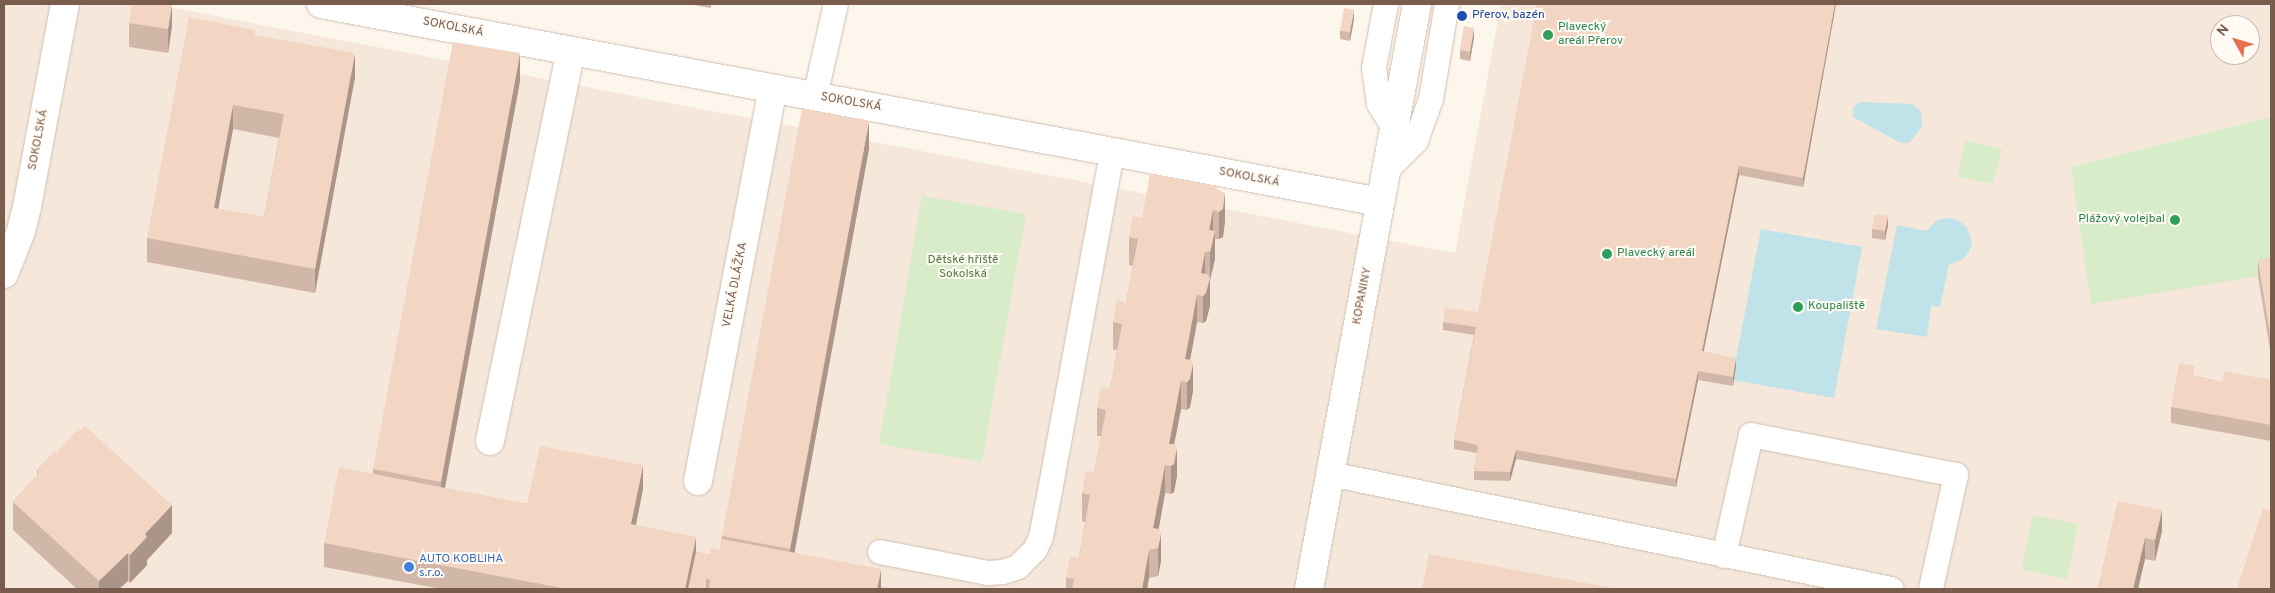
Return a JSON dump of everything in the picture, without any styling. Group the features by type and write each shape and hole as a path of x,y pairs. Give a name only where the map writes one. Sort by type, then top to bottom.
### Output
{"street":[{"name":"SOKOLSKÁ","path":"4,274 21,231 27,207 65,4"},
{"name":"SOKOLSKÁ","path":"321,4 1380,202"},
{"name":"KOPANINY","path":"1309,589 1417,4"},
{"path":"490,441 571,51"},
{"name":"VELKÁ DLÁŽKA","path":"698,480 773,89"}],"lane":[{"path":"816,97 836,4"},
{"path":"1386,4 1374,68 1379,104 1394,128"},
{"path":"1386,170 1416,141 1431,99 1447,4"},
{"path":"880,552 988,572 1003,572 1018,567 1036,550 1048,501 1112,152"},
{"path":"1724,556 1751,435 1956,475 1931,589"},
{"path":"1330,474 1891,589"}],"shaded area":[{"path":"4,4 152,4 1455,253 1501,4 2271,4 2271,589 4,589"}],"green space":[{"name":"Plážový volejbal","path":"2271,117 2271,274 2091,304 2071,167"},
{"path":"1965,141 2002,149 1993,184 1958,177"},
{"name":"Dětské hřiště Sokolská","path":"922,196 1026,214 982,462 879,444"},
{"path":"2033,515 2078,524 2067,579 2021,569"}],"water":[{"path":"1860,102 1912,104 1921,111 1922,127 1909,143 1899,142 1853,117 1853,108"},
{"path":"1946,218 1956,219 1967,227 1972,243 1969,252 1962,260 1949,264 1940,307 1931,306 1927,337 1876,329 1897,225 1926,231 1937,220"},
{"name":"Koupaliště","path":"1761,229 1862,247 1834,398 1716,377 1734,369"}],"building":[{"path":"132,4 172,4 168,29 129,23"},
{"name":"Plavecký areál","path":"1537,4 1835,4 1803,178 1739,166 1702,351 1736,358 1733,377 1698,371 1676,479 1516,450 1510,472 1474,471 1478,445 1454,440 1476,327 1443,322 1445,308 1478,312"},
{"path":"1344,8 1354,10 1350,32 1340,31"},
{"path":"189,17 255,30 255,35 355,53 315,269 147,238","holes":["233,105 284,114 264,217 214,208"]},
{"path":"1464,26 1474,28 1470,52 1460,50"},
{"path":"453,42 520,53 441,482 373,469"},
{"path":"802,109 869,121 790,549 722,536"},
{"path":"1150,174 1217,186 1217,189 1225,193 1223,209 1219,212 1213,210 1209,230 1215,231 1210,252 1205,252 1201,273 1207,274 1210,278 1206,293 1203,296 1197,295 1185,359 1191,360 1193,364 1190,379 1187,382 1181,381 1169,444 1175,444 1177,448 1174,464 1171,466 1165,465 1153,528 1159,529 1161,533 1158,548 1149,550 1142,589 1072,589 1074,579 1066,578 1070,556 1079,558 1090,495 1082,493 1086,471 1094,473 1106,410 1097,408 1101,387 1110,389 1122,324 1113,322 1117,300 1126,302 1138,239 1129,237 1133,216 1142,218"},
{"path":"1875,214 1888,216 1885,231 1872,229"},
{"path":"2271,258 2271,340 2258,260"},
{"path":"2179,363 2195,366 2193,376 2222,382 2224,371 2271,380 2271,425 2171,407"},
{"path":"85,426 172,505 145,534 147,537 130,555 128,553 99,581 13,502 54,451 56,453 79,428 81,430"},
{"path":"540,446 643,465 631,524 696,537 685,589 567,589 324,543 339,467 527,504"},
{"path":"2118,501 2162,510 2155,540 2145,538 2133,589 2098,589"},
{"path":"2263,508 2271,511 2271,589 2237,589"},
{"path":"722,539 881,569 877,589 709,589 710,580 706,579 711,548 720,550"},
{"path":"696,552 710,555 706,589 688,589"},
{"path":"1429,554 1618,589 1422,589"}],"place":[{"name":"Přerov, bazén","path":"1462,16"},
{"name":"Plavecký areál Přerov","path":"1548,35"},
{"name":"Plážový volejbal","path":"2175,220"},
{"name":"Plavecký areál","path":"1607,254"},
{"name":"Koupaliště","path":"1798,307"},
{"name":"AUTO KOBLIHA s.r.o.","path":"409,567"}]}
